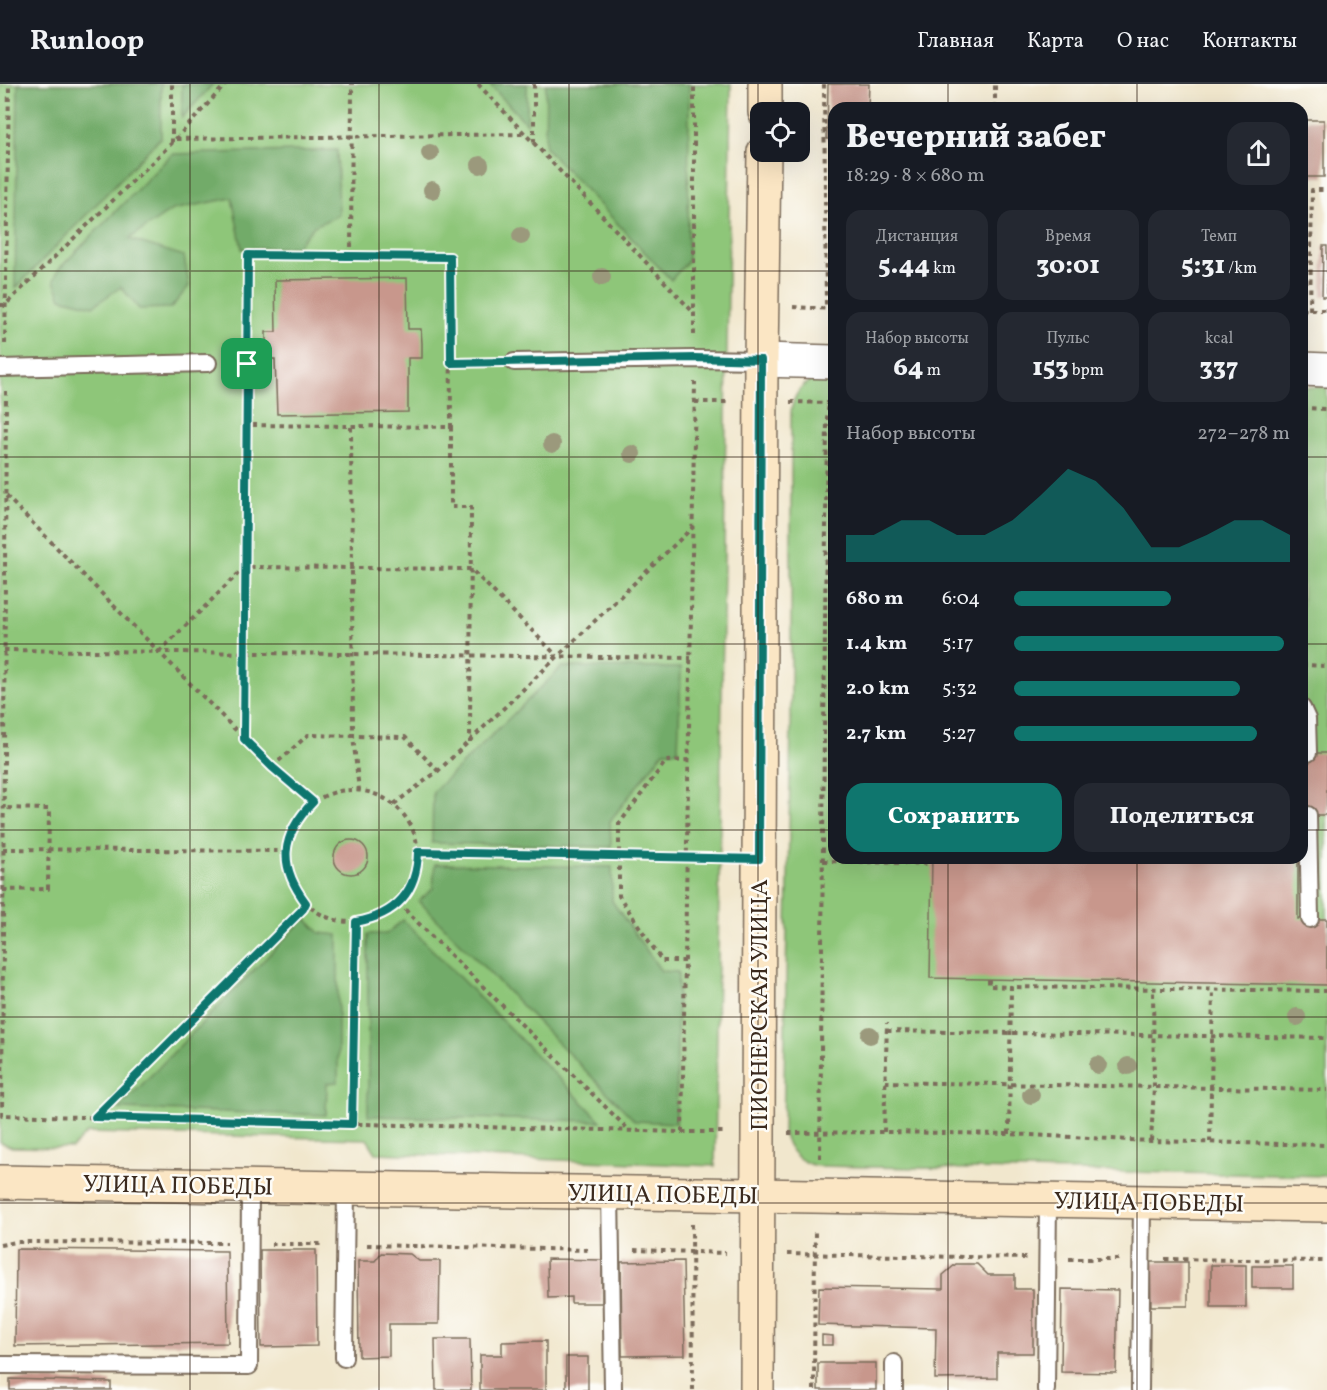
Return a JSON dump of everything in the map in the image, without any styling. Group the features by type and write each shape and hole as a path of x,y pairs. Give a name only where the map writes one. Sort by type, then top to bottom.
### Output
{"street":[{"path":"765,84 765,102"},
{"name":"ПИОНЕРСКАЯ УЛИЦА","path":"757,1390 764,162"},
{"path":"761,360 828,362"},
{"path":"1308,369 1327,370"},
{"name":"УЛИЦА ПОБЕДЫ","path":"0,1182 1327,1205"}],"lane":[{"path":"514,362 695,358 761,360"},
{"path":"3,368 208,363"},
{"path":"1308,815 1310,919"},
{"path":"0,1365 249,1366 250,1186"},
{"path":"345,1358 346,1188"},
{"path":"610,1192 613,1390"},
{"path":"1046,1390 1048,1201"},
{"path":"1140,1390 1142,1202"},
{"path":"894,1363 894,1390"}],"path":[{"path":"9,84 2,305 5,495 1,1115 682,1132 695,358 694,84"},
{"path":"172,84 172,143"},
{"path":"2,305 172,143 226,84"},
{"path":"351,84 351,256"},
{"path":"478,84 694,312"},
{"path":"534,84 534,143"},
{"path":"790,306 826,308 824,84"},
{"path":"995,102 996,84"},
{"path":"176,139 526,134"},
{"path":"1327,190 1312,190 1310,310 1327,310"},
{"path":"244,739 248,255 450,257 451,507 471,507 470,742"},
{"path":"451,363 514,362"},
{"path":"208,363 247,364"},
{"path":"1308,408 1327,409"},
{"path":"820,1158 828,410"},
{"path":"247,425 451,427"},
{"path":"351,427 353,736 359,790"},
{"path":"5,495 272,767 313,802"},
{"path":"394,804 438,771 470,742 693,526"},
{"path":"159,652 245,567 352,567 471,569 558,656"},
{"path":"4,650 691,658"},
{"path":"1308,665 1327,666"},
{"path":"272,767 308,735 405,737 438,771"},
{"path":"686,961 662,961 620,896 619,824 666,761 689,760"},
{"path":"343,790 359,790 371,792 394,804 405,816 416,834 418,866 412,885 400,902 380,916 356,922 337,921 321,914 306,903 294,888 287,869 286,851 291,831 300,815 313,802 327,794 343,790"},
{"path":"3,890 48,889 49,850 49,809 4,808"},
{"path":"3,849 286,851"},
{"path":"418,852 759,859"},
{"path":"823,861 828,861"},
{"path":"400,902 408,913 629,1130"},
{"path":"95,1117 303,909 306,903"},
{"path":"352,1124 356,922"},
{"path":"989,979 989,987 1327,991"},
{"path":"1009,1134 1011,987"},
{"path":"1151,1141 1154,1088 1153,988"},
{"path":"1210,1142 1213,989"},
{"path":"884,1132 887,1023"},
{"path":"887,1032 1327,1038"},
{"path":"885,1082 1327,1090"},
{"path":"820,1133 1009,1134 1151,1141 1327,1145"},
{"path":"692,1223 693,1390"},
{"path":"814,1390 815,1229"}],"green space":[{"path":"0,84 731,84 715,1166 376,1153 367,1139 87,1133 72,1148 12,1147 0,1142"},
{"path":"18,84 161,84 161,137 15,289"},
{"path":"182,84 213,84 182,118"},
{"path":"489,84 527,84 527,124"},
{"path":"546,84 689,84 688,261 671,280 545,147"},
{"path":"337,150 339,215 314,226 296,247 242,249 232,198 172,210 129,239 184,256 189,286 171,308 139,309 121,287 93,306 61,298 54,281 58,270 172,154"},
{"path":"813,379 828,379 828,864 1308,864 1308,387 1327,387 1327,1176 817,1166 799,1159 791,1150 783,1133 791,725 791,412 793,401 804,385"},
{"path":"562,667 681,668 678,751 664,751 610,821 611,847 432,843 433,792"},
{"path":"435,864 612,867 612,901 661,971 678,972 676,1123 635,1121 419,901 433,888"},
{"path":"305,918 320,933 338,935 338,1082 327,1083 326,1115 118,1109"},
{"path":"403,920 601,1121 368,1116 368,934 386,934"}],"building":[{"path":"828,84 869,84 868,102 828,102 827,139"},
{"path":"1308,120 1324,120 1324,177 1308,177"},
{"path":"1323,246 1327,246 1327,297 1322,297"},
{"path":"407,278 408,329 421,329 422,343 422,358 408,358 408,412 277,414 275,359 266,359 266,332 276,332 275,280"},
{"path":"1308,753 1327,753 1327,815 1308,815"},
{"path":"351,840 363,845 368,857 363,869 351,874 339,869 334,857 339,845"},
{"path":"932,864 1298,864 1298,919 1327,919 1327,985 930,978"},
{"path":"16,1249 227,1251 228,1343 15,1346"},
{"path":"260,1250 316,1250 317,1346 261,1347"},
{"path":"381,1253 410,1254 419,1261 440,1261 439,1324 389,1324 389,1356 359,1357 358,1261 375,1261"},
{"path":"547,1259 602,1260 602,1303 571,1303 571,1297 548,1298"},
{"path":"683,1261 685,1355 622,1356 621,1262"},
{"path":"1150,1262 1188,1262 1188,1306 1151,1306"},
{"path":"956,1264 977,1264 988,1275 1015,1275 1015,1289 1033,1289 1033,1353 997,1353 997,1378 935,1379 936,1328 818,1325 819,1287 943,1289 943,1275"},
{"path":"1211,1265 1246,1265 1246,1307 1211,1307"},
{"path":"1252,1266 1293,1266 1293,1288 1252,1288"},
{"path":"1062,1289 1118,1290 1116,1373 1061,1372"},
{"path":"822,1335 833,1336 833,1345 822,1345"},
{"path":"435,1339 470,1339 471,1390 436,1390"},
{"path":"546,1341 546,1390 480,1390 480,1355 502,1355 502,1342"},
{"path":"566,1357 588,1357 588,1390 566,1390"},
{"path":"818,1363 876,1363 876,1390 818,1390"},
{"path":"10,1379 111,1382 111,1390 10,1390"}],"route":[{"path":"248,255 450,257 451,363 695,358 761,360 759,859 418,852 418,866 412,885 400,902 387,912 372,919 356,922 352,1124 95,1117 303,909 306,903 294,888 287,869 286,851 291,831 300,815 313,802 244,739 247,364 248,255"}]}
